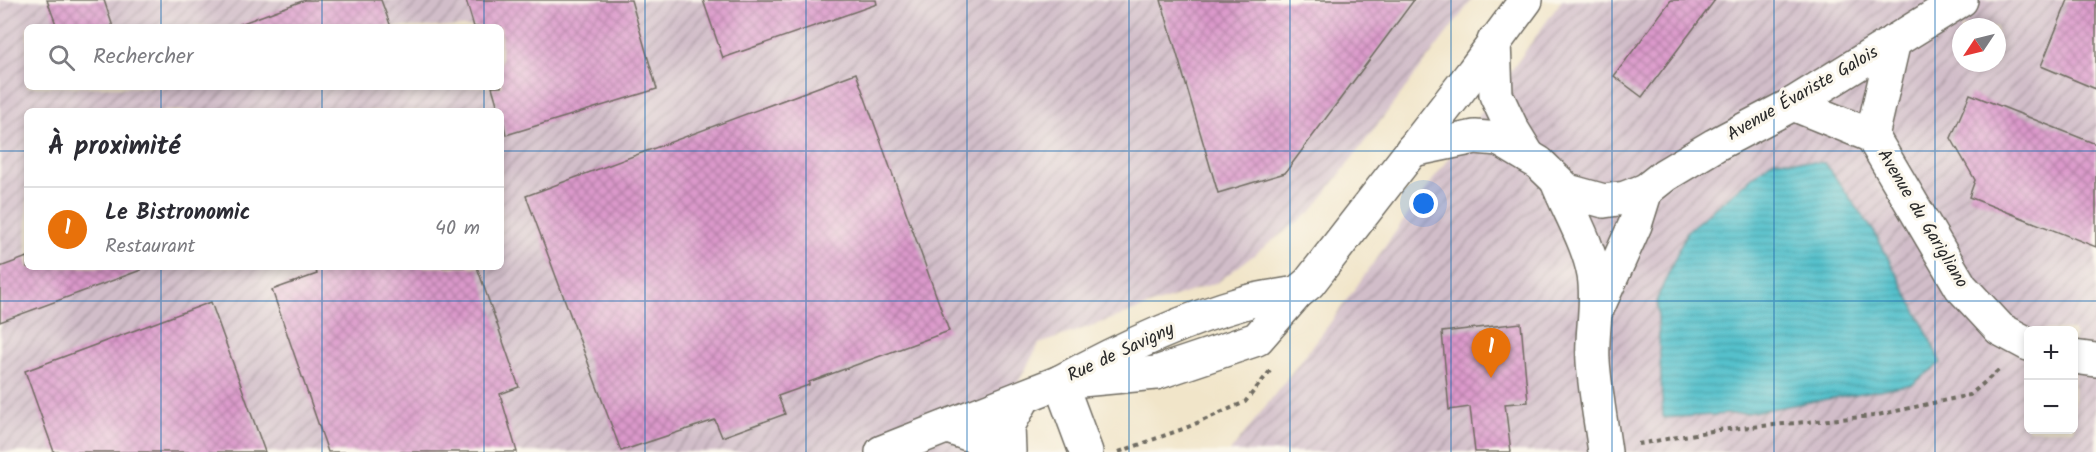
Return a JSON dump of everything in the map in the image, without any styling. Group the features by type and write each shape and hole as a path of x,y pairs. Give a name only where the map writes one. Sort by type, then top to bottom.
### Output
{"main road":[{"name":"Rue de Savigny","path":"882,452 1060,382 1176,327 1243,303 1297,293 1309,283 1526,0"},
{"name":"Avenue Évariste Galois","path":"1412,150 1475,137 1499,139 1539,164 1568,191 1604,201 1625,198 1646,190 1665,175 1792,104 1962,0"},
{"path":"1494,41 1496,95 1529,158"},
{"name":"Avenue du Garigliano","path":"1872,136 1894,41"},
{"name":"Avenue du Garigliano","path":"1792,104 1872,136 1961,287 2000,329 2024,342"},
{"name":"Avenue Évariste Galois","path":"1557,181 1582,237 1594,274 1597,308 1593,336 1593,361 1605,451"},
{"name":"Avenue Évariste Galois","path":"1597,308 1635,225 1646,190"},
{"path":"2078,358 2096,360"},
{"path":"1060,382 1086,452"},
{"path":"1009,452 1008,426 1024,397"},
{"path":"948,427 993,443 999,452"}],"path":[{"path":"1605,451 1718,430 1873,416 1970,395 2001,368"}],"shaded area":[{"path":"0,0 1472,0 1312,211 1218,282 1039,344 981,452 0,452"},
{"path":"1562,0 2096,0 2096,452 1230,452 1328,326"}],"water":[{"path":"1774,159 1825,163 1875,233 1941,363 1913,384 1747,413 1663,418 1657,299 1687,231"}],"building":[{"path":"47,0 104,0 112,24 56,24"},
{"path":"305,0 381,0 390,24 240,24"},
{"path":"466,0 631,0 657,89 506,135 504,108 498,108 493,90 504,90 504,24 473,24"},
{"path":"703,0 876,0 877,4 723,58"},
{"path":"1161,0 1414,0 1285,173 1218,193"},
{"path":"1671,0 1715,0 1642,97 1614,76"},
{"path":"2068,0 2096,0 2096,89 2041,66"},
{"path":"856,73 949,331 809,382 809,385 778,396 785,414 722,437 715,420 621,451 526,196"},
{"path":"1970,94 2096,144 2096,247 1969,197 1975,180 1951,138"},
{"path":"24,258 24,270 141,270 0,322 0,267"},
{"path":"316,270 478,270 519,387 500,394 517,452 328,452 272,290 317,274"},
{"path":"211,302 265,452 54,452 25,371"},
{"path":"1521,323 1528,402 1505,404 1511,452 1475,452 1470,407 1449,410 1442,332"}],"place":[{"name":"Le Bistronomic","path":"1491,378"}]}
